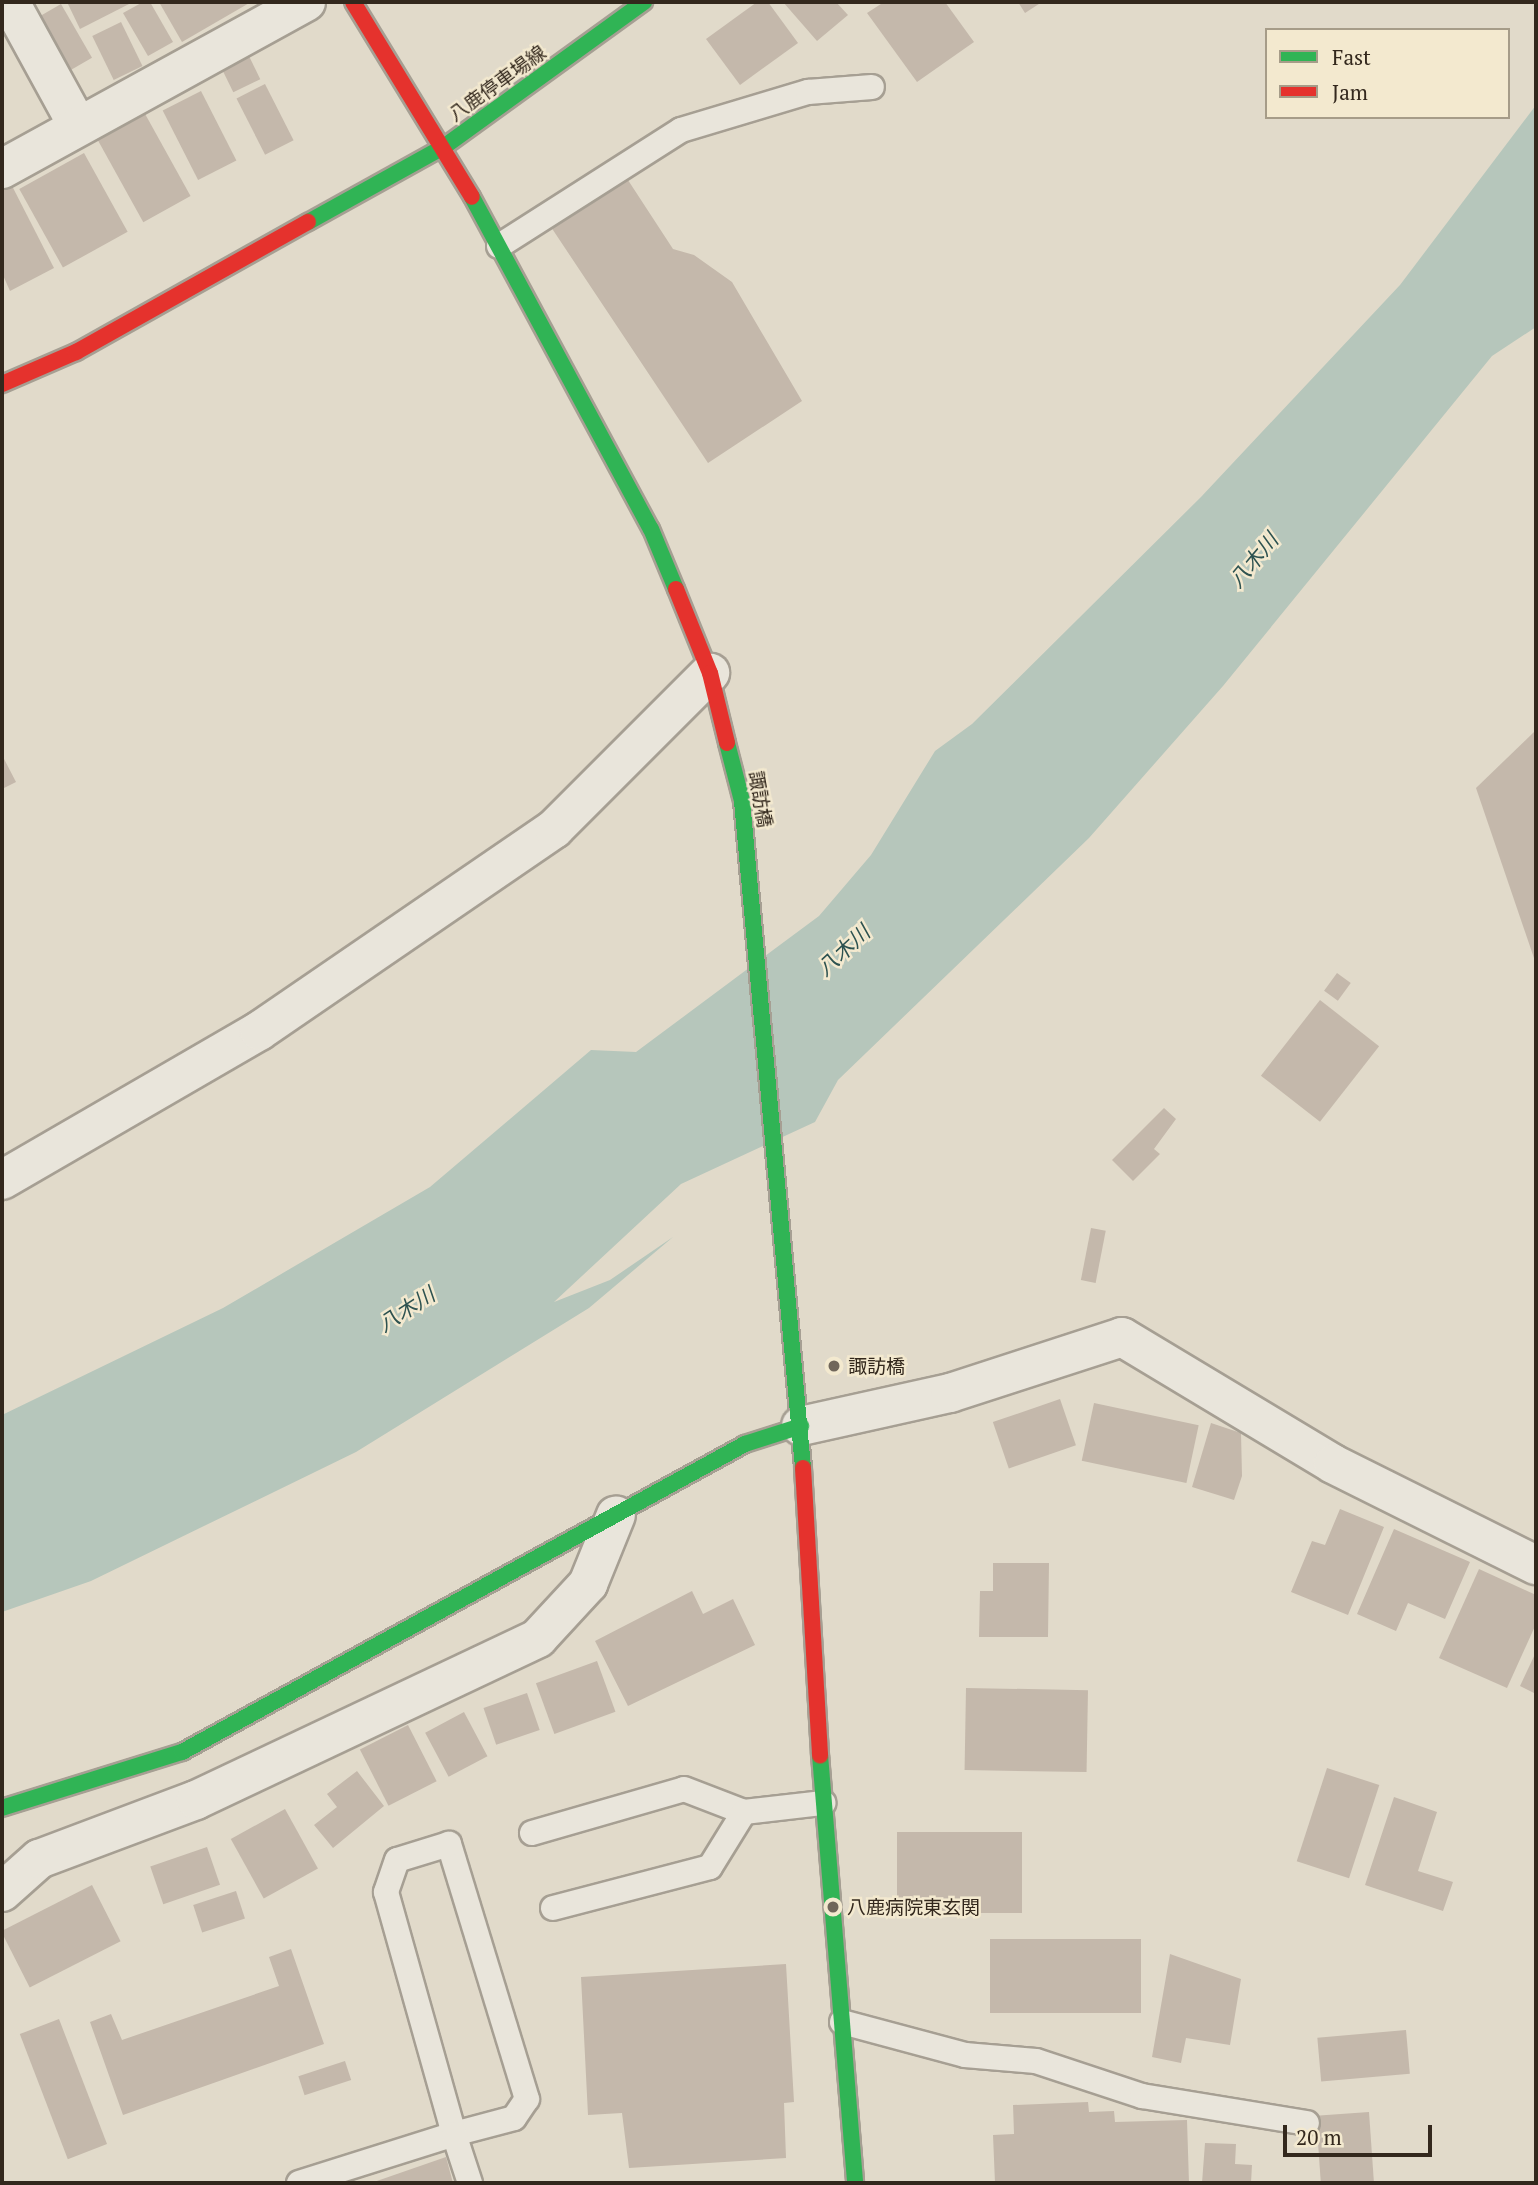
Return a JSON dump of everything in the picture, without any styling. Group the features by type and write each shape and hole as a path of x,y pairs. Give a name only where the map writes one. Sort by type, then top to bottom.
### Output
{"street":[{"path":"10,2 78,126"},
{"path":"2,169 306,2"},
{"name":"八鹿停車場線","path":"353,2 388,67 445,146 644,2"},
{"path":"2,384 76,352 445,146"},
{"name":"諏訪橋","path":"445,146 651,529 714,689 742,801 751,872 791,1363 800,1426 823,1802 855,2183"},
{"path":"2,1180 259,1031 554,828 714,689"},
{"path":"2,1808 182,1752 745,1444 800,1426 961,1390 1122,1337 1333,1464 1536,1565"},
{"path":"2,1892 39,1859 196,1800 538,1638 588,1584 616,1515"}],"lane":[{"path":"499,246 681,130 808,92 872,87"},
{"path":"532,1833 684,1788 744,1812 823,1802"},
{"path":"553,1908 710,1867 744,1812"},
{"path":"299,2183 454,2134 514,2118 527,2099 449,1844 397,1860 386,1892 454,2134 470,2183"},
{"path":"842,2022 965,2056 1036,2061 1142,2096 1307,2123"}],"water":[{"name":"八木川","path":"1536,105 1536,327 1492,356 1223,686 1089,838 838,1080 815,1122 681,1184 554,1302 610,1280 673,1237 589,1308 356,1452 91,1581 2,1612 2,1415 223,1308 430,1187 591,1050 636,1052 819,916 871,855 935,751 972,724 1201,497 1400,285"}],"building":[{"path":"67,2 133,2 80,29"},
{"path":"143,2 150,2 173,42 148,56 123,13"},
{"path":"159,2 251,2 182,42"},
{"path":"757,2 768,2 798,43 740,85 706,39"},
{"path":"783,2 836,2 848,15 817,41"},
{"path":"884,2 945,2 974,42 917,82 867,13"},
{"path":"1018,2 1042,2 1025,13"},
{"path":"61,4 92,58 64,74 33,20"},
{"path":"121,22 142,66 114,80 92,36"},
{"path":"248,54 260,79 233,92 221,67"},
{"path":"265,84 294,140 265,155 236,99"},
{"path":"201,91 236,160 198,180 163,111"},
{"path":"144,112 191,196 143,222 97,138"},
{"path":"84,153 128,232 63,268 19,189"},
{"path":"626,177 673,249 694,255 732,282 802,401 708,463 551,227"},
{"path":"9,180 54,268 10,291 2,273 2,183"},
{"path":"1535,731 1536,733 1536,964 1476,788"},
{"path":"2,755 16,782 2,789"},
{"path":"1337,973 1351,983 1338,1001 1324,991"},
{"path":"1320,1000 1379,1046 1320,1122 1261,1076"},
{"path":"1164,1108 1176,1119 1154,1149 1160,1154 1133,1181 1112,1160"},
{"path":"1091,1228 1106,1231 1096,1283 1081,1280"},
{"path":"1060,1399 1076,1445 1009,1468 993,1422"},
{"path":"1094,1403 1199,1425 1186,1483 1082,1461"},
{"path":"1211,1423 1241,1433 1242,1476 1234,1500 1192,1487"},
{"path":"1340,1509 1384,1527 1348,1615 1291,1592 1312,1541 1325,1545"},
{"path":"1394,1529 1470,1562 1445,1619 1408,1603 1396,1631 1357,1614"},
{"path":"993,1563 1049,1563 1048,1637 979,1637 980,1591 993,1591"},
{"path":"1479,1569 1536,1595 1536,1624 1507,1688 1439,1658"},
{"path":"692,1591 703,1614 733,1599 755,1645 628,1706 595,1641"},
{"path":"1536,1652 1536,1694 1520,1686"},
{"path":"597,1661 615,1712 554,1734 536,1683"},
{"path":"966,1688 1088,1690 1087,1772 965,1770"},
{"path":"527,1693 540,1730 496,1745 484,1708"},
{"path":"464,1712 487,1756 449,1777 425,1733"},
{"path":"408,1725 437,1781 388,1806 360,1750"},
{"path":"1327,1768 1379,1785 1349,1878 1297,1861"},
{"path":"357,1771 384,1806 333,1848 314,1825 337,1807 327,1794"},
{"path":"1394,1797 1437,1812 1418,1871 1453,1882 1443,1911 1365,1885"},
{"path":"285,1809 318,1868 264,1899 231,1839"},
{"path":"897,1832 1022,1832 1022,1913 897,1913"},
{"path":"207,1847 220,1885 163,1904 150,1867"},
{"path":"92,1885 121,1941 30,1987 2,1931"},
{"path":"236,1891 245,1919 202,1932 193,1905"},
{"path":"990,1939 1141,1939 1141,2013 990,2013"},
{"path":"291,1949 324,2044 123,2115 90,2022 111,2014 122,2040 279,1986 269,1957"},
{"path":"1170,1954 1241,1979 1230,2045 1186,2038 1181,2063 1152,2057"},
{"path":"786,1964 794,2102 784,2103 786,2158 629,2168 622,2113 588,2115 581,1977"},
{"path":"59,2019 107,2144 68,2159 20,2034"},
{"path":"1406,2030 1410,2074 1321,2082 1317,2038"},
{"path":"345,2061 351,2080 305,2095 298,2076"},
{"path":"1088,2102 1089,2112 1114,2111 1115,2122 1187,2120 1189,2183 995,2183 993,2135 1014,2134 1013,2105"},
{"path":"1369,2112 1374,2183 1321,2183 1316,2116"},
{"path":"1205,2143 1236,2144 1235,2164 1252,2165 1251,2183 1202,2183"},
{"path":"446,2157 453,2183 371,2183"}],"traffic: fast":[{"path":"308,222 445,146 644,2"},
{"path":"472,197 651,529 676,589"},
{"path":"727,743 742,801 803,1468"},
{"path":"2,1808 182,1752 745,1444 801,1426"},
{"path":"820,1755 855,2183"}],"traffic: jam":[{"path":"353,2 472,197"},
{"path":"2,384 76,352 308,222"},
{"path":"676,589 710,673 727,743"},
{"path":"803,1468 820,1755"}],"place":[{"name":"諏訪橋","path":"834,1366"},
{"name":"八鹿病院東玄関","path":"833,1907"}]}
